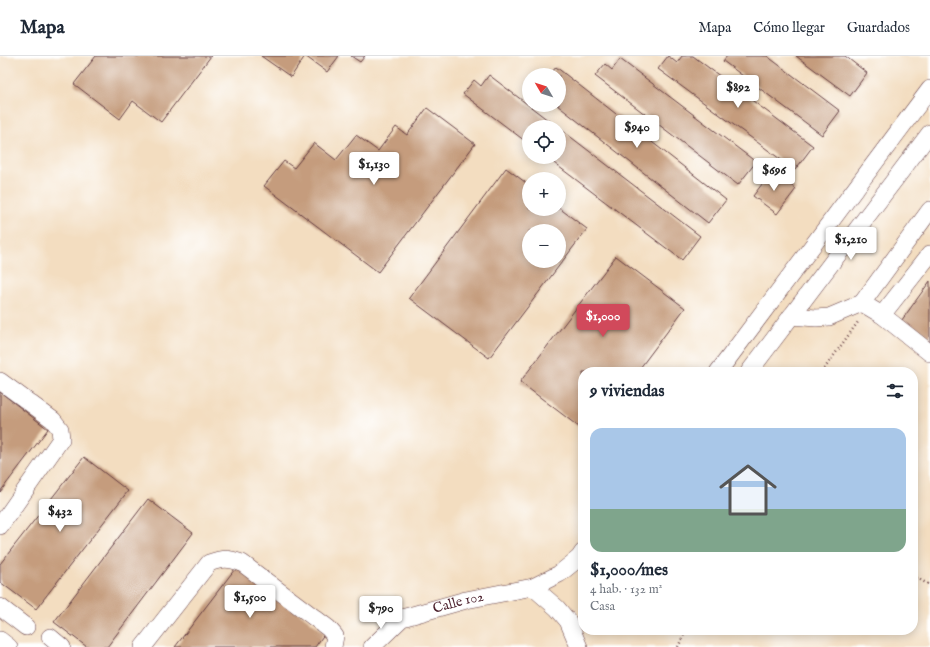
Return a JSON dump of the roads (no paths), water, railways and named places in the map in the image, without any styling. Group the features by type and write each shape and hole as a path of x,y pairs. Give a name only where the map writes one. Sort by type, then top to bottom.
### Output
{"street":[{"path":"722,367 930,89"},
{"path":"753,367 930,133"},
{"path":"871,308 930,210"},
{"path":"791,316 816,318 829,317 871,308 930,254"},
{"path":"871,308 930,353"},
{"path":"0,381 53,420 60,429 61,439 0,526"},
{"path":"143,647 209,563 220,559 230,559 242,563 328,628 335,636 333,647"},
{"name":"Calle 102","path":"372,647 402,618 466,600 533,587 559,574 578,559"},
{"path":"533,587 568,621 580,647"},
{"path":"0,607 26,627"},
{"path":"391,647 402,618"},
{"path":"580,647 583,635"},
{"path":"0,640 9,647"}]}
